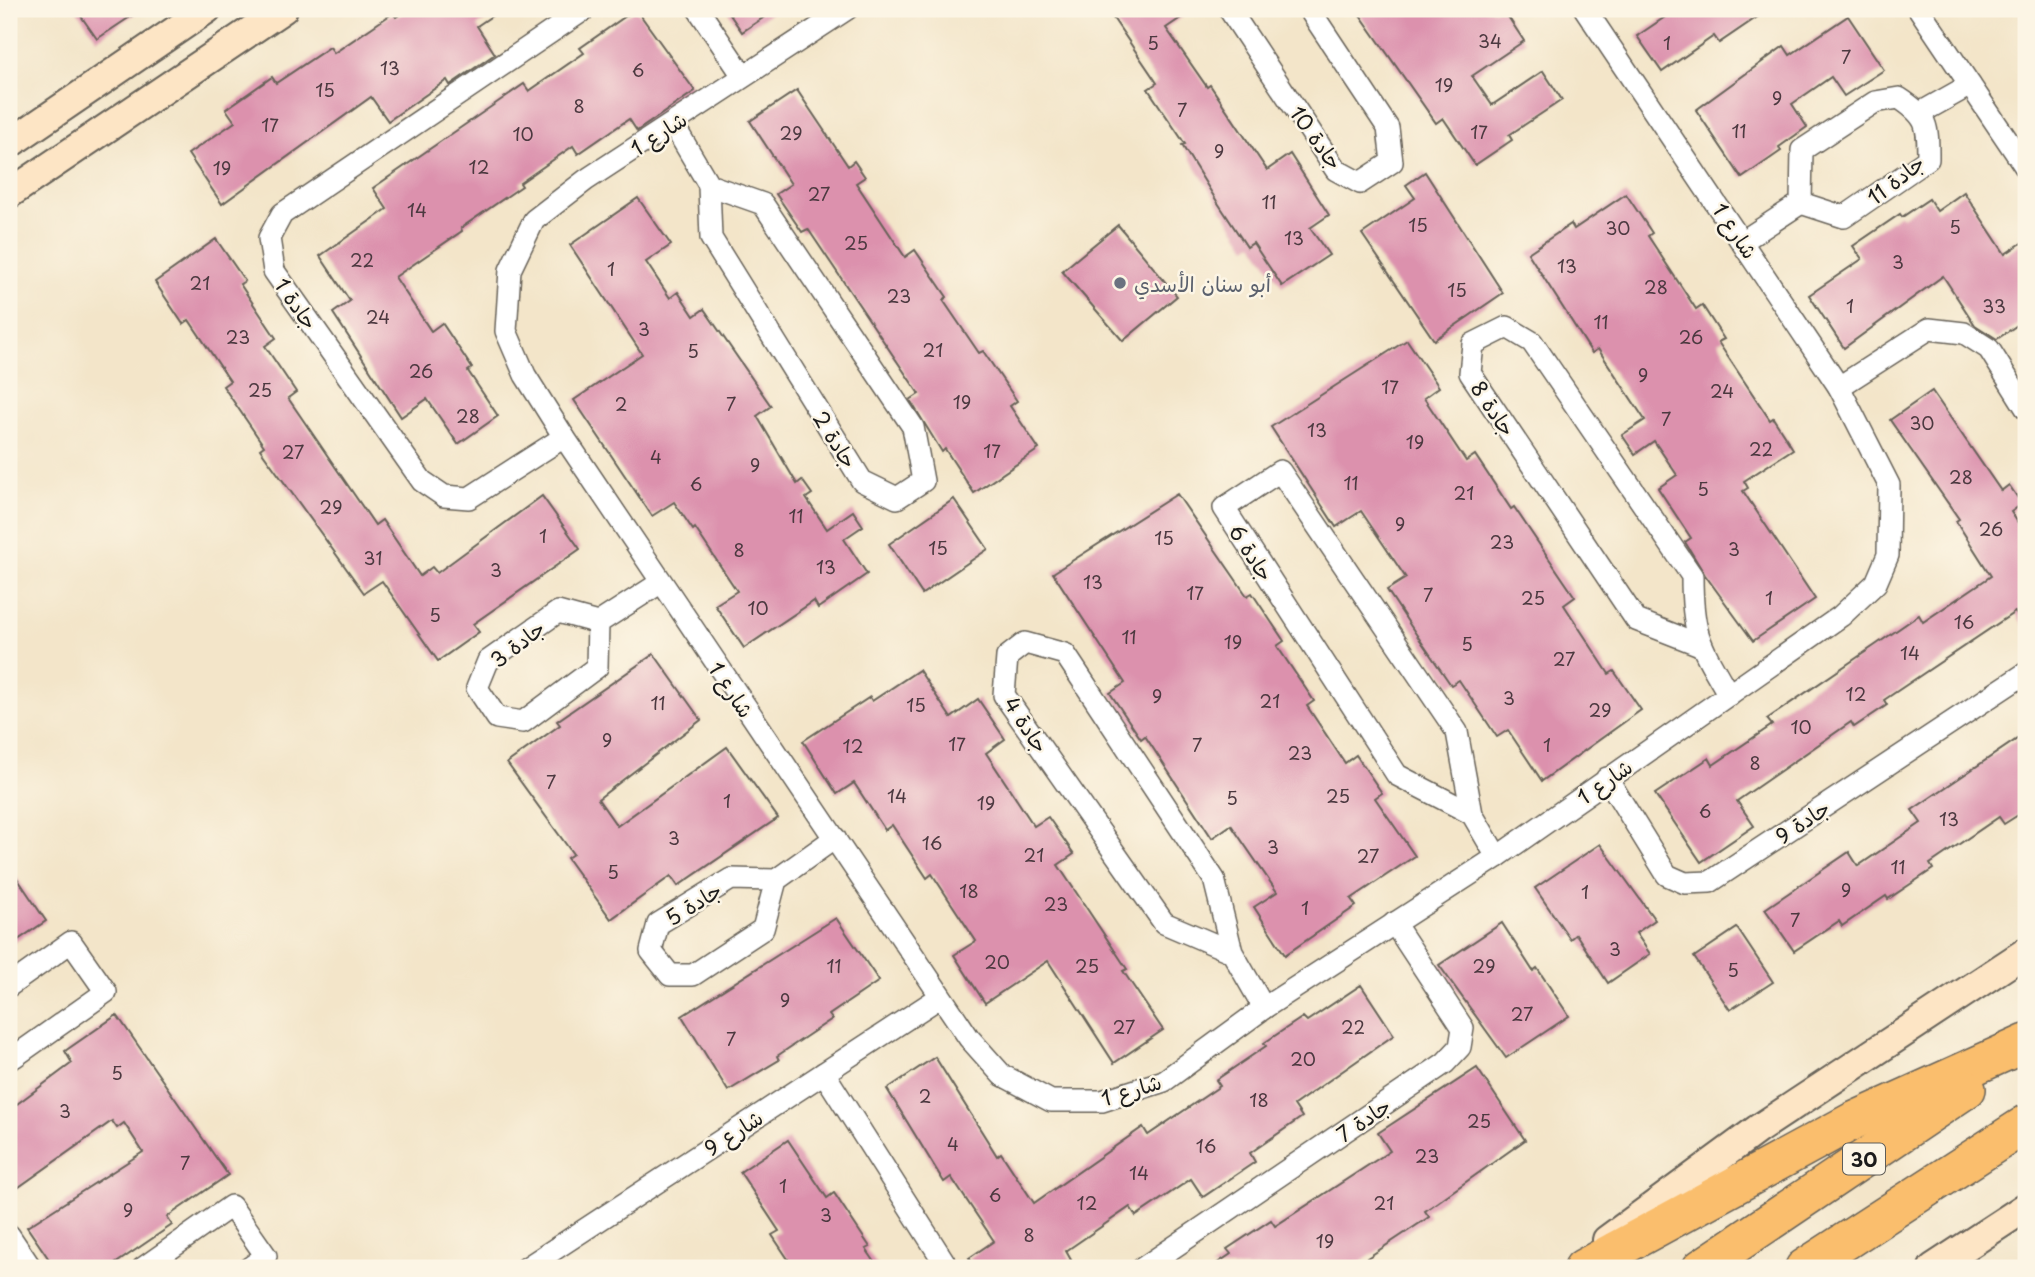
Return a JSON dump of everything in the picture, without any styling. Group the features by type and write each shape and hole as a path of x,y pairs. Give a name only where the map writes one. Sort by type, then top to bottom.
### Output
{"highway":[{"path":"1583,1268 1853,1121 2026,1042"},
{"name":"30","path":"1701,1268 2026,1049"},
{"path":"1804,1268 2026,1124"},
{"path":"1819,1268 1852,1236"}],"main road":[{"path":"9,144 207,9"},
{"path":"9,194 283,9"},
{"path":"1569,1268 1758,1129 2026,952"},
{"path":"1933,1268 2026,1207"}],"street":[{"name":"جادة 1","path":"564,438 469,498 443,496 422,481 274,271 268,238 282,214 585,9"},
{"path":"698,9 743,76"},
{"name":"شارع 1","path":"847,9 586,180 534,220 510,271 506,331 525,375 564,438 969,1038 1002,1075 1051,1101 1102,1101 1164,1081 1264,1008 1497,857 1729,695 1841,616 1876,583 1888,555 1889,485 1839,387 1586,9"},
{"name":"جادة 10","path":"1229,9 1336,170 1360,183 1392,162 1388,128 1308,9"},
{"path":"1919,9 2026,168"},
{"path":"1743,241 1801,203 1802,150 1874,102 1899,98 1922,112 1970,85"},
{"name":"جادة 11","path":"1801,203 1844,217 1928,159 1928,132 1922,112"},
{"name":"جادة 2","path":"673,124 709,185 711,238 862,481 897,498 923,481 913,427 763,204 709,185"},
{"name":"جادة 8","path":"1700,645 1636,620 1470,373 1473,344 1507,327 1532,342 1692,576 1692,618 1700,645 1729,695"},
{"path":"1839,387 1929,330 1965,333 1989,349 2026,408"},
{"name":"جادة 6","path":"1472,814 1397,775 1224,508 1280,471 1457,732 1472,814 1497,857"},
{"path":"598,623 660,583"},
{"name":"جادة 3","path":"558,612 598,623 597,667 523,722 497,718 477,688 488,661 558,612"},
{"name":"جادة 4","path":"1232,953 1164,923 1004,695 1007,657 1025,643 1065,654 1214,879 1232,953 1264,1008"},
{"name":"جادة 9","path":"1607,778 1667,875 1685,883 1710,883 2026,673"},
{"path":"776,880 835,838"},
{"name":"جادة 5","path":"731,879 776,880 763,929 693,975 670,975 650,951 658,924 731,879"},
{"name":"جادة 7","path":"1143,1268 1433,1071 1460,1047 1462,1028 1394,923"},
{"path":"9,986 71,942 106,992 15,1057 9,1055"},
{"name":"شارع 9","path":"526,1268 940,996"},
{"path":"824,1073 948,1268"},
{"path":"143,1268 231,1206 266,1256 249,1268"},
{"path":"9,1235 31,1268"}],"building":[{"path":"76,9 142,9 97,39"},
{"path":"409,9 502,9 477,26 495,54 450,85 447,80 388,121 371,97 222,204 188,154 235,122 226,109 272,77 276,83 330,47 334,53 393,13 396,17"},
{"path":"636,9 695,91 637,131 629,119 578,154 573,146 520,183 522,186 461,228 462,231 395,277 431,331 442,323 472,368 468,371 498,416 458,444 427,399 401,417 333,313 350,301 320,256 387,209 373,188 524,84 529,91 584,53 580,48"},
{"path":"726,9 776,9 742,32"},
{"path":"1107,9 1194,9 1166,28 1207,87 1210,85 1267,170 1290,154 1329,215 1310,228 1329,255 1282,286 1253,243 1247,247 1218,203 1182,145 1185,144 1148,89 1157,83"},
{"path":"1356,9 1503,9 1524,41 1472,76 1492,105 1543,71 1562,100 1509,135 1512,140 1475,165 1443,118 1436,123"},
{"path":"1677,9 1769,9 1719,43 1714,36 1662,72 1637,36"},
{"path":"1848,16 1884,70 1844,96 1831,77 1792,104 1807,127 1779,147 1781,151 1742,178 1696,110 1784,46 1790,55"},
{"path":"797,90 848,166 854,161 865,177 856,183 905,257 915,250 947,297 943,300 979,353 983,351 1017,401 1010,406 1039,449 974,493 945,449 942,452 910,400 919,394 808,229 802,232 776,194 791,184 750,121"},
{"path":"1425,172 1503,293 1434,340 1362,234 1415,198 1406,185"},
{"path":"1964,192 2005,254 2026,240 2026,319 1997,339 1975,325 1943,276 1844,348 1809,295 1862,259 1853,246 1900,214 1902,217 1929,199 1937,211"},
{"path":"1626,194 1652,233 1648,236 1696,309 1702,305 1724,339 1718,342 1770,420 1773,418 1793,449 1744,481 1748,488 1743,491 1815,599 1753,641 1705,575 1685,542 1691,538 1658,488 1677,475 1654,441 1635,454 1622,435 1645,420 1598,349 1592,353 1528,253 1571,224 1574,229"},
{"path":"638,198 671,245 646,262 670,298 678,292 694,316 704,309 771,406 757,416 797,484 802,480 812,494 806,498 827,529 853,511 863,526 844,539 867,574 818,608 814,601 744,648 715,605 737,591 695,528 693,530 674,502 652,516 574,400 642,354 570,245"},
{"name":"أبو سنان الأسدي","path":"1118,225 1177,296 1123,341 1062,271"},
{"path":"216,239 245,281 240,284 276,338 265,346 296,392 288,398 375,525 382,520 420,576 432,567 437,573 542,496 580,549 473,624 479,632 438,661 382,581 364,593 260,449 264,446 223,386 230,381 189,320 183,324 155,282"},
{"path":"1407,340 1439,387 1424,398 1466,461 1475,455 1511,509 1514,507 1575,597 1564,605 1609,674 1614,671 1641,710 1542,781 1508,730 1497,737 1459,680 1451,685 1416,634 1387,590 1406,578 1361,511 1336,527 1271,427"},
{"path":"1932,391 2001,491 2009,485 2022,504 2011,512 2026,535 2026,629 2015,612 1884,700 1887,705 1854,727 1851,722 1737,801 1754,826 1701,862 1655,794 1709,758 1713,765 1772,725 1767,719 1919,615 1923,622 1991,576 1956,521 1959,519 1890,420"},
{"path":"1177,494 1247,596 1252,593 1284,641 1277,646 1314,701 1307,706 1345,763 1356,755 1382,793 1375,798 1415,856 1351,899 1356,906 1285,955 1254,907 1277,892 1231,825 1212,838 1145,736 1141,739 1110,693 1125,683 1053,573"},
{"path":"954,499 988,549 922,594 889,544"},
{"path":"654,654 701,720 598,799 617,826 727,747 778,818 678,886 671,876 611,919 567,858 573,854 507,763 560,725 557,721"},
{"path":"919,670 951,718 978,699 1005,739 986,753 1034,826 1048,817 1074,854 1058,865 1127,969 1123,971 1163,1030 1114,1063 1048,961 985,1003 954,955 976,941 932,874 927,878 892,825 885,830 854,783 837,794 803,741 870,697 872,701"},
{"path":"2026,733 2026,810 2004,824 1999,817 1930,864 1933,869 1888,899 1886,896 1842,926 1839,921 1794,951 1765,909 1849,852 1858,866 1921,823 1912,810"},
{"path":"1600,844 1655,920 1636,933 1650,954 1608,983 1576,934 1570,939 1535,888"},
{"path":"9,866 46,921 9,946"},
{"path":"836,918 879,981 829,1015 832,1019 777,1056 779,1060 728,1091 682,1016"},
{"path":"1502,923 1533,971 1537,968 1569,1016 1506,1058 1439,965"},
{"path":"1737,928 1773,982 1730,1010 1694,957"},
{"path":"1361,985 1394,1035 1294,1105 1302,1117 1250,1153 1255,1162 1203,1197 1191,1179 1136,1216 1130,1207 1066,1251 1071,1260 1059,1268 976,1268 969,1258 994,1241 951,1177 944,1182 887,1089 935,1057 997,1156 1001,1153 1034,1203 1143,1127 1148,1135 1220,1086 1216,1080 1266,1046 1264,1043 1303,1017 1307,1021"},
{"path":"117,1015 228,1175 167,1217 172,1225 109,1268 55,1268 27,1227 143,1152 124,1123 117,1128 112,1121 9,1194 9,1110 72,1063 65,1051"},
{"path":"1477,1068 1525,1140 1425,1211 1429,1217 1352,1268 1210,1268 1231,1254 1227,1249 1271,1220 1275,1226 1390,1151 1378,1133"},
{"path":"788,1140 827,1198 834,1193 870,1247 866,1249 879,1268 794,1268 772,1235 779,1231 740,1172"}],"place":[{"name":"أبو سنان الأسدي","path":"1120,283"}]}
